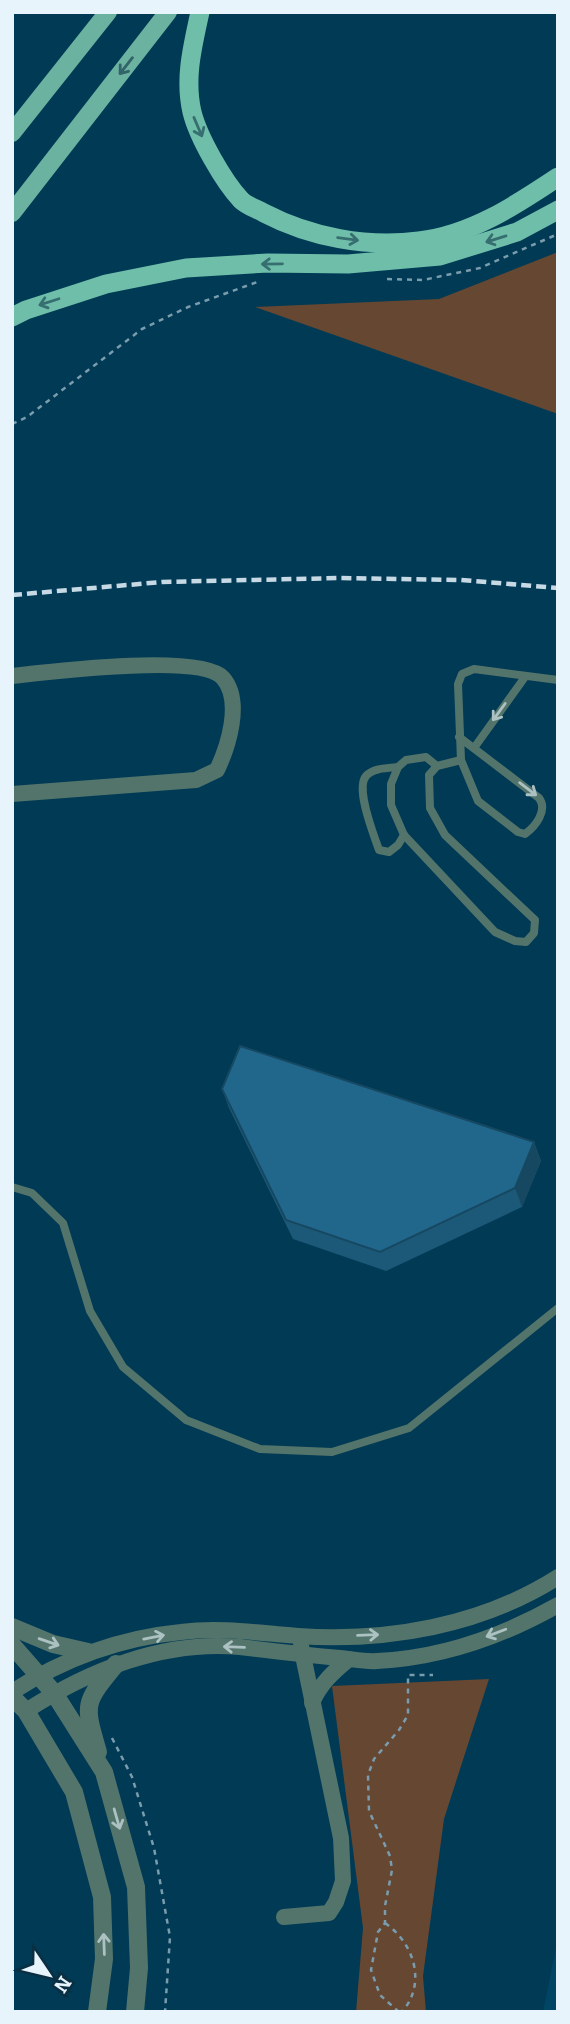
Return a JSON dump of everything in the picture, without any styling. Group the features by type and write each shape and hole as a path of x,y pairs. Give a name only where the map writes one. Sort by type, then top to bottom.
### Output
{"highway":[{"path":"200,12 189,64 192,113 212,158 242,202 281,222 324,236 371,243 420,242 468,228 511,209 558,177"},
{"path":"12,317 106,284 186,268 268,263 348,264 440,256 517,232 558,210"}],"main road":[{"path":"12,133 108,12"},
{"path":"12,213 168,12"}],"street":[{"path":"12,676 167,664 208,669 223,678 231,694 232,720 227,750 217,770 196,780 12,794"},
{"path":"97,2012 104,1959 102,1897 74,1792 26,1711 12,1695 39,1674 88,1652 181,1632 237,1630 300,1636 370,1636 410,1632 480,1615 558,1577"},
{"path":"26,1711 54,1693 116,1664 188,1647 237,1647 373,1661 415,1658 470,1643 534,1619 558,1605"},
{"path":"12,1627 54,1644 88,1652"},
{"path":"284,1917 329,1913 343,1881 341,1838 300,1636"},
{"path":"12,1645 54,1693 104,1772"},
{"path":"312,1703 317,1691 330,1675 349,1659"},
{"path":"116,1664 89,1700 87,1715 136,1886 139,1968 135,2012"}],"lane":[{"path":"459,737 540,798 544,809 531,830 525,834 518,832 478,801 461,760 459,737 458,684 463,674 474,669 558,680"},
{"path":"474,748 525,677"},
{"path":"437,766 426,757 406,760 398,767 391,784 391,805 404,835 495,932 515,941 526,942 534,933 535,920 445,835 430,808 429,775 437,766 461,760"},
{"path":"398,767 375,771 367,775 362,783 364,800 379,850 389,852 398,845 404,835"},
{"path":"12,1186 32,1193 63,1223 90,1311 123,1367 186,1420 260,1449 332,1452 409,1428 558,1308"}],"path":[{"path":"386,279 423,280 481,268 558,234"},
{"path":"12,424 27,417 142,330 188,307 260,281 233,283"},
{"path":"385,1923 395,1930 407,1947 416,1973 415,1989 409,2003 400,2012 380,1995 371,1970 378,1932 385,1923 392,1870 390,1856 369,1811 368,1775 374,1759 400,1730 408,1715 408,1675 433,1675"},
{"path":"110,1735 132,1777 154,1848 170,1937 165,2012"}],"shaded area":[{"path":"558,252 558,414 255,307 439,299"},
{"path":"489,1679 444,1819 423,1976 426,2012 356,2012 363,1928 332,1686"},
{"path":"558,1938 558,2012 543,2012"}],"building":[{"path":"240,1046 534,1142 515,1188 380,1252 286,1220 222,1089"}],"railway":[{"path":"12,595 162,582 341,578 461,580 558,588"}]}
